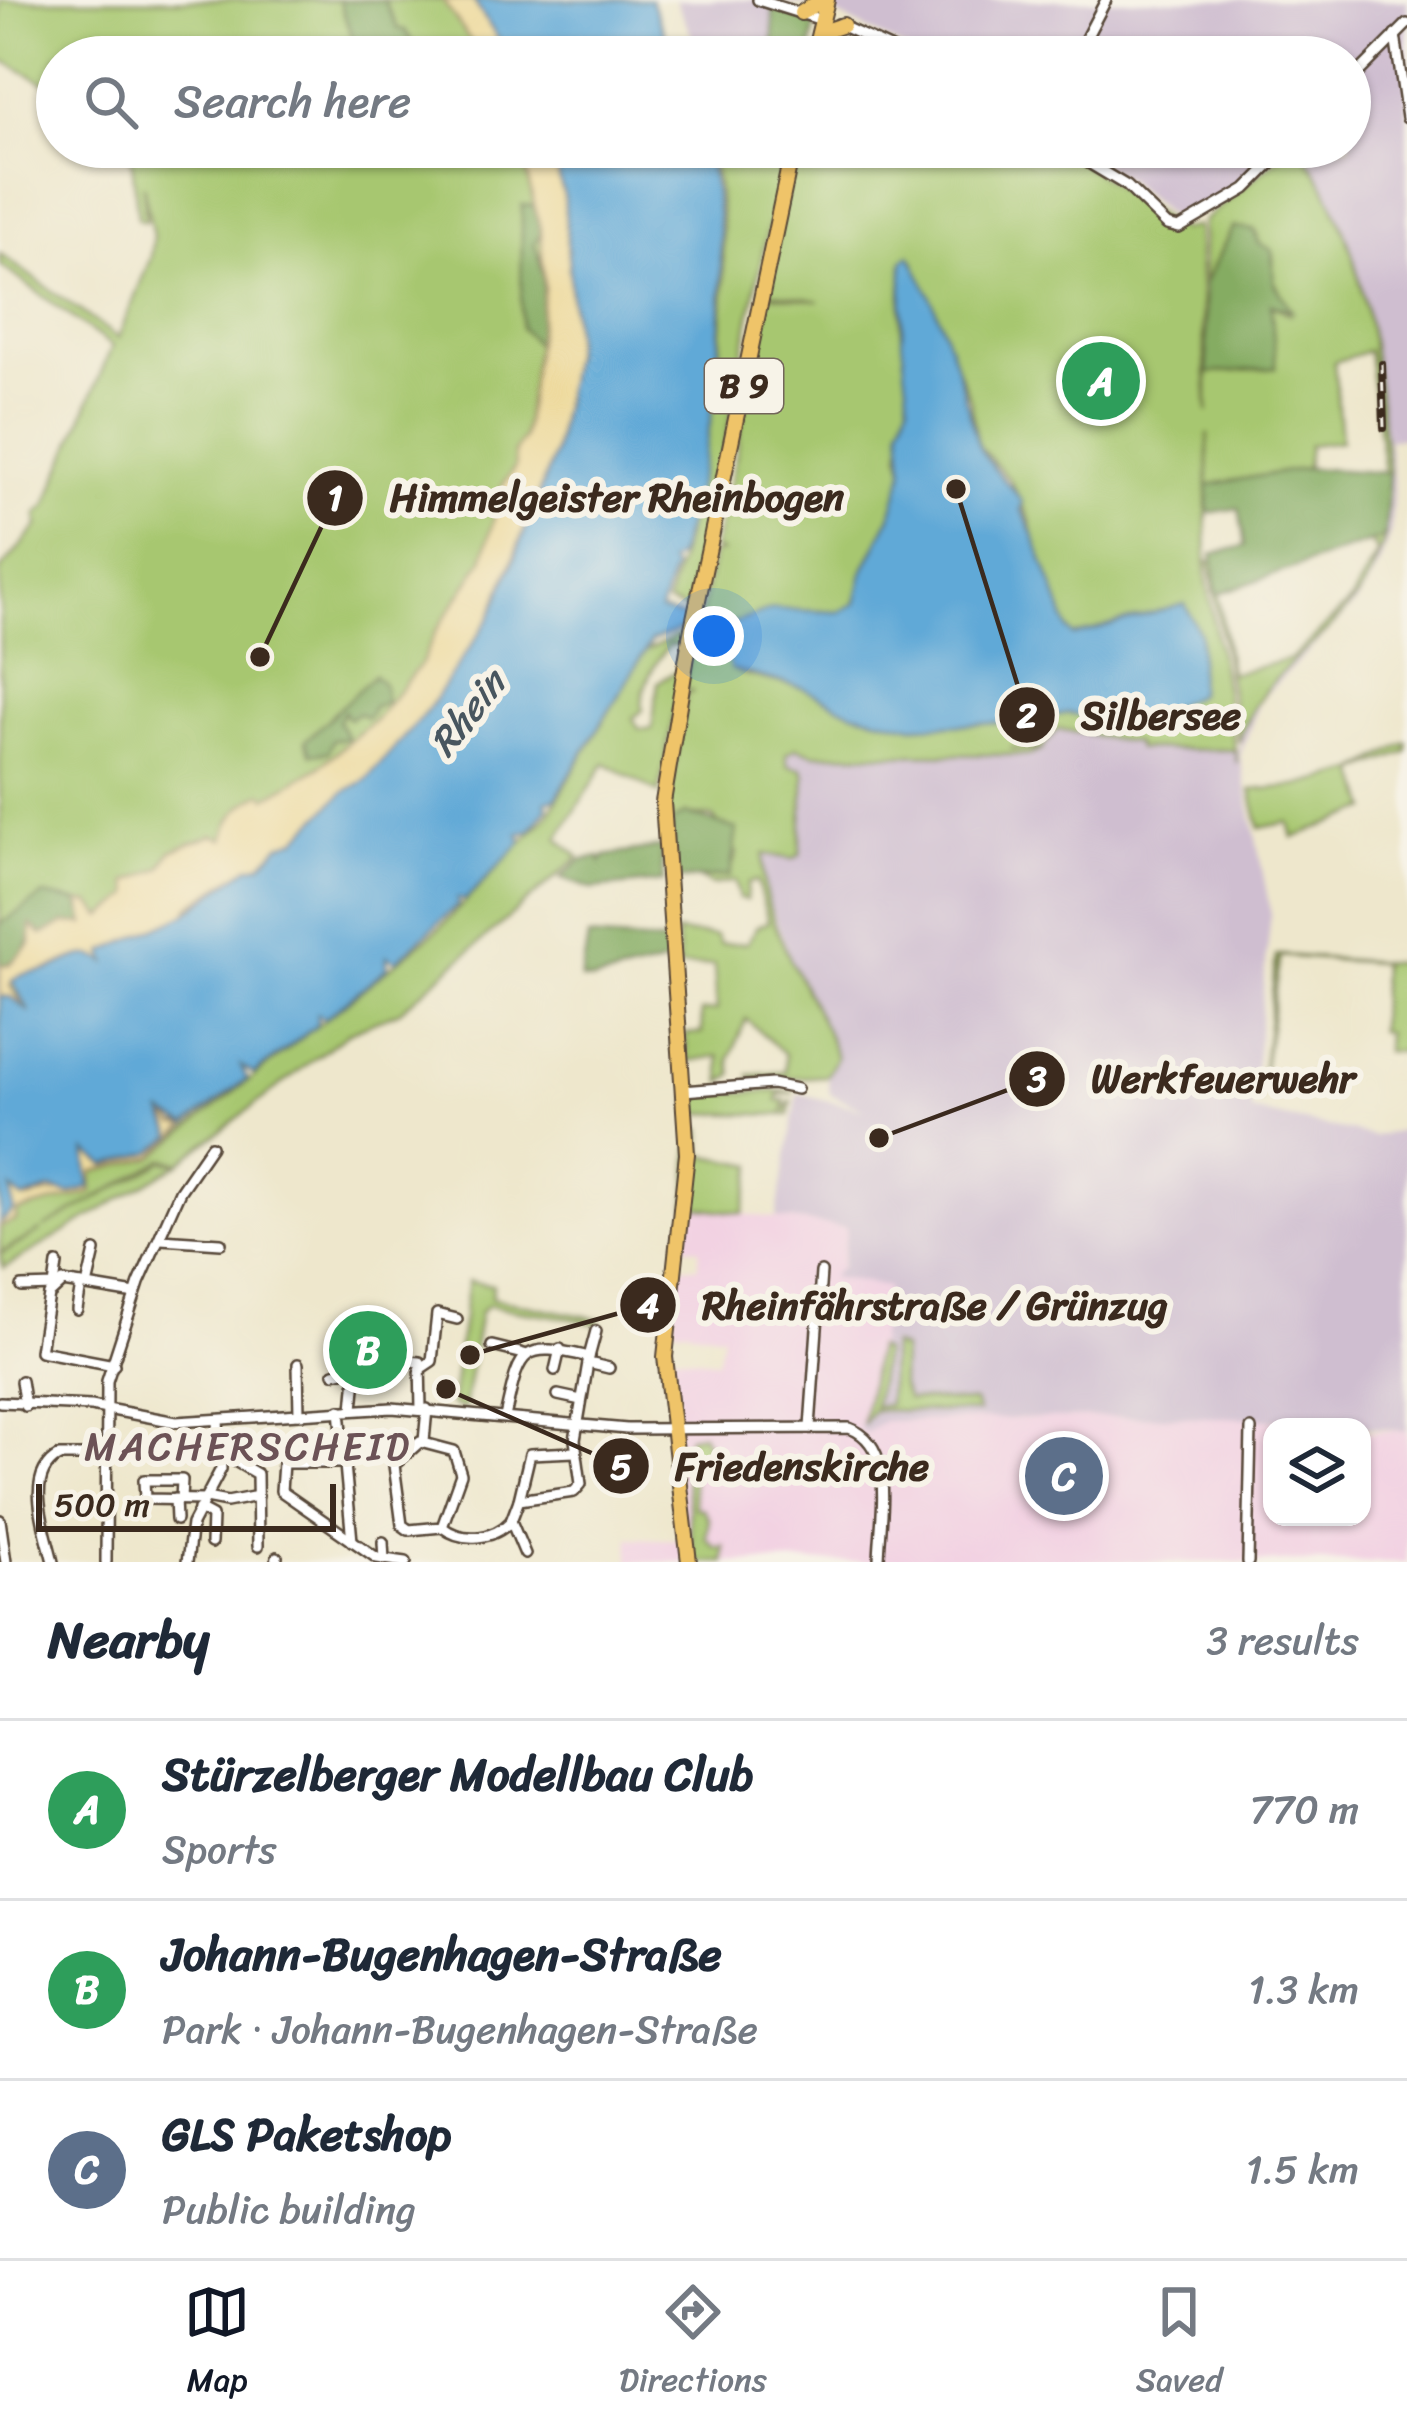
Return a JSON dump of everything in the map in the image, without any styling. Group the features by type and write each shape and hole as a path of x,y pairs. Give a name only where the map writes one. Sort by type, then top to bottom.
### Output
{"main road":[{"path":"801,13 825,0"},
{"path":"818,36 825,0"},
{"path":"824,36 828,29 843,26"},
{"name":"B 9","path":"689,1562 676,1458 681,1427 664,1358 687,1163 664,795 690,638 789,168"}],"street":[{"path":"758,0 864,36"},
{"path":"1087,36 1106,0"},
{"path":"1371,60 1407,24"},
{"path":"1395,35 1407,118"},
{"path":"1096,168 1126,186 1167,225 1179,228 1246,189 1267,168"},
{"path":"683,1091 772,1084 796,1089"},
{"path":"106,1562 103,1408 113,1365 135,1294 180,1191 211,1146"},
{"path":"161,1239 221,1243"},
{"path":"77,1310 95,1251"},
{"path":"56,1264 40,1352 113,1365"},
{"path":"810,1427 821,1272"},
{"path":"22,1287 84,1285 135,1294"},
{"path":"424,1441 437,1313 457,1318"},
{"path":"519,1497 578,1490 575,1452 580,1400 596,1331"},
{"path":"492,1346 524,1354"},
{"path":"505,1417 515,1368 524,1354 541,1346 560,1349 609,1368"},
{"path":"555,1370 560,1349"},
{"path":"352,1409 358,1370 368,1358 429,1365"},
{"path":"298,1364 299,1414"},
{"path":"334,1373 358,1370"},
{"path":"21,1381 25,1406"},
{"path":"558,1395 580,1400"},
{"path":"0,1402 103,1408 169,1422 352,1409 424,1409 578,1424 854,1429 873,1444 879,1459 880,1562"},
{"path":"340,1410 352,1540"},
{"path":"188,1562 203,1502 220,1474 218,1421"},
{"path":"1248,1562 1251,1429"},
{"path":"424,1441 394,1465 402,1525 409,1530 442,1527 476,1538 496,1534 511,1521 530,1454 575,1452"},
{"path":"424,1441 452,1449 460,1463 442,1527"},
{"path":"218,1451 257,1474 259,1546"},
{"path":"53,1562 39,1492 41,1472 59,1456 104,1456"},
{"path":"345,1463 283,1463 284,1494 384,1560 406,1562"},
{"path":"176,1520 178,1499 182,1475 144,1480 145,1499 178,1499 232,1502 258,1496"},
{"path":"203,1502 212,1516 212,1543"},
{"path":"232,1502 232,1519"},
{"path":"0,1520 6,1562"},
{"path":"511,1521 525,1555"},
{"path":"383,1542 384,1560"}],"shaded area":[{"path":"675,0 810,0 809,6 772,1 773,36 692,36"},
{"path":"837,0 1407,0 1407,437 1388,440 1394,484 1391,531 1379,566 1356,604 1260,700 1240,756 1271,914 1251,1111 1374,1136 1407,1130 1407,1431 1371,1428 1371,1418 1159,1416 883,1421 866,1433 858,1429 868,1408 887,1287 830,1277 841,1267 847,1228 776,1218 798,1093 865,1110 830,1094 827,1076 837,1057 804,992 761,881 769,821 768,710 1057,729 1135,743 1137,749 1235,750 1237,755 1245,721 1259,695 1341,616 1367,582 1386,533 1390,493 1365,309 1349,243 1310,168 1371,168 1371,36 880,36 834,13"},
{"path":"1108,168 1262,168 1248,182 1175,221"},
{"path":"687,1206 847,1228 840,1268 888,1287 883,1421 1263,1419 1263,1526 1371,1526 1371,1431 1407,1431 1407,1562 629,1562 629,1538 680,1540 670,1354 717,1361 723,1335 673,1327 680,1266 698,1267 700,1249 682,1246"}],"green space":[{"path":"0,0 548,0 566,36 36,36 36,78 0,59"},
{"path":"339,0 384,0 398,29 409,36 352,36"},
{"path":"773,8 815,24 813,36 773,36"},
{"path":"133,168 607,168 596,506 0,1100 0,571 38,526 37,514 46,506 112,346 0,265 0,254 118,338 151,257 153,236 143,185 146,221 138,219"},
{"path":"714,168 784,168 764,246 692,612 667,603 696,491 717,377 724,262"},
{"path":"790,168 1089,168 1180,230 1197,226 1208,413 1208,373 1275,368 1271,304 1289,314 1272,275 1274,254 1259,243 1256,231 1232,228 1204,284 1203,221 1266,168 1313,168 1341,221 1365,303 1389,473 1384,473 1368,351 1334,362 1341,441 1309,445 1306,468 1208,485 1208,433 1206,575 1235,750 1137,749 1135,743 1058,729 1041,749 1010,748 1040,751 1031,755 815,754 796,748 786,754 788,766 802,768 805,775 800,855 792,859 764,854 764,879 777,931 837,1057 827,1076 752,1080 750,1075 786,1072 785,1054 746,1019 730,1059 733,1074 722,1082 720,1056 688,1061 685,1034 702,1033 701,1012 717,1010 714,965 679,967 677,933 716,936 720,944 747,943 756,927 768,922 757,881 748,883 746,900 739,899 735,881 712,885 699,878 729,876 737,853 713,817 686,814 674,881 668,806 687,692 694,692 683,688 697,630 732,641 731,669 739,673 803,688 852,712 913,726 1028,722 1068,713 1133,725 1198,694 1200,634 1185,604 1073,636 1068,630 1035,548 1031,522 1010,480 978,445 970,399 913,259 903,261 901,324 910,403 900,453 905,471 891,516 863,572 862,593 852,607 839,612 772,609 739,622 699,622 714,553 721,552 714,548 736,457 764,294 820,301 764,291"},
{"path":"522,205 536,206 541,233 534,244 544,292 538,346 521,328"},
{"path":"1234,227 1253,229 1259,243 1272,250 1274,282 1292,311 1271,304 1276,368 1208,373 1204,284"},
{"path":"1306,468 1389,473 1385,537 1217,594 1213,554 1245,546 1239,508 1208,513 1208,485"},
{"path":"1385,537 1371,573 1357,597 1271,684 1247,720 1239,742 1209,561 1214,560 1230,674 1291,659 1350,602 1378,552 1370,542"},
{"path":"687,632 685,645 669,645 659,659 646,684 643,710 633,718 639,729 652,729 658,682 682,668 659,793 605,763 558,838 579,857 400,1011 349,1032 181,1162 164,1159 44,1228 164,1161 179,1164 4,1268 0,1255 42,1230 0,1253 0,1227 16,1220 15,1212 92,1189 93,1172 153,1157 441,927 548,815 645,651"},
{"path":"374,675 383,684 386,703 374,706 367,718 358,713 349,719 344,712 338,721 348,739 333,740 328,752 311,754 305,741"},
{"path":"1407,742 1407,752 1357,771 1369,809 1293,838 1289,822 1260,828 1251,790 1297,786 1356,771"},
{"path":"686,814 737,829 730,876 674,880 671,822"},
{"path":"661,847 663,882 592,889 561,878 581,860 600,857 601,862 605,856"},
{"path":"44,895 80,902 85,924 41,935 35,928 18,958 0,965 0,924"},
{"path":"588,937 670,943 671,962 593,981 581,979"},
{"path":"1279,955 1407,964 1407,1052 1385,1051 1386,1032 1379,1031 1381,963 1280,956 1259,1103"},
{"path":"794,1093 779,1094 778,1101 785,1100 784,1111 792,1100 789,1115 690,1113 689,1097 695,1094"},
{"path":"691,1129 702,1129 702,1155 754,1165 743,1213 687,1206"},
{"path":"468,1281 493,1285 491,1298 599,1319 599,1325 488,1305 480,1312 464,1409 451,1405"},
{"path":"891,1345 902,1349 901,1386 907,1399 974,1402 978,1412 873,1410 862,1425 876,1348 883,1352 874,1406 888,1405"},
{"path":"702,1434 707,1444 702,1460 690,1461 695,1508 703,1509 709,1520 706,1538 716,1548 724,1546 724,1562 694,1562 683,1454 688,1436"}],"sand":[{"path":"442,0 473,0 496,36 467,36"},
{"path":"525,168 557,168 564,196 574,338 554,454 490,618 427,711 366,780 344,792 297,839 261,865 249,867 190,906 186,914 105,951 107,962 80,957 21,977 10,986 28,1013 10,997 0,997 0,965 10,964 31,944 31,925 42,935 65,923 85,924 80,902 90,903 103,917 131,895 128,882 161,868 171,851 213,835 224,839 242,806 319,767 377,718 423,661 436,631 483,560 502,486 515,467 514,453 523,438 544,290 541,233"},
{"path":"166,1112 175,1124 187,1125 153,1157 93,1172 91,1193 16,1212 16,1220 0,1227 11,1189 29,1199 90,1188 86,1151 106,1165 152,1152 172,1136"}],"water":[{"path":"473,0 651,0 666,36 496,36"},
{"name":"Rhein","path":"557,168 710,168 720,248 719,354 703,458 677,557 669,563 673,569 660,611 705,623 735,623 772,609 839,612 856,603 863,572 891,516 904,471 901,426 909,403 902,342 903,261 910,255 941,322 980,448 1022,501 1021,510 1068,630 1074,636 1185,604 1200,634 1198,694 1133,725 1067,713 1028,722 913,726 852,712 803,688 731,669 727,657 732,641 685,628 651,641 556,798 546,801 548,807 530,831 519,834 522,842 465,900 457,899 458,905 396,961 387,956 387,968 324,1019 317,1014 317,1025 254,1074 241,1066 247,1079 187,1125 163,1113 173,1136 152,1152 106,1165 86,1151 90,1187 70,1194 51,1189 23,1199 11,1189 13,1211 0,1223 0,997 10,997 30,1012 12,981 85,956 107,962 104,952 186,914 249,867 261,865 280,845 297,839 344,792 366,780 427,711 490,618 554,454 574,338 564,196"}],"railway":[{"path":"1382,364 1384,428"}],"place":[{"name":"Stürzelberger Modellbau Club","path":"1101,381"},
{"name":"Silbersee","path":"956,489"},
{"name":"Himmelgeister Rheinbogen","path":"260,657"},
{"name":"Werkfeuerwehr","path":"879,1138"},
{"name":"Johann-Bugenhagen-Straße","path":"368,1350"},
{"name":"Rheinfährstraße / Grünzug","path":"470,1355"},
{"name":"Friedenskirche","path":"446,1389"},
{"name":"GLS Paketshop","path":"1064,1476"}],"district":[{"name":"MACHERSCHEID","path":"248,1446"}]}
